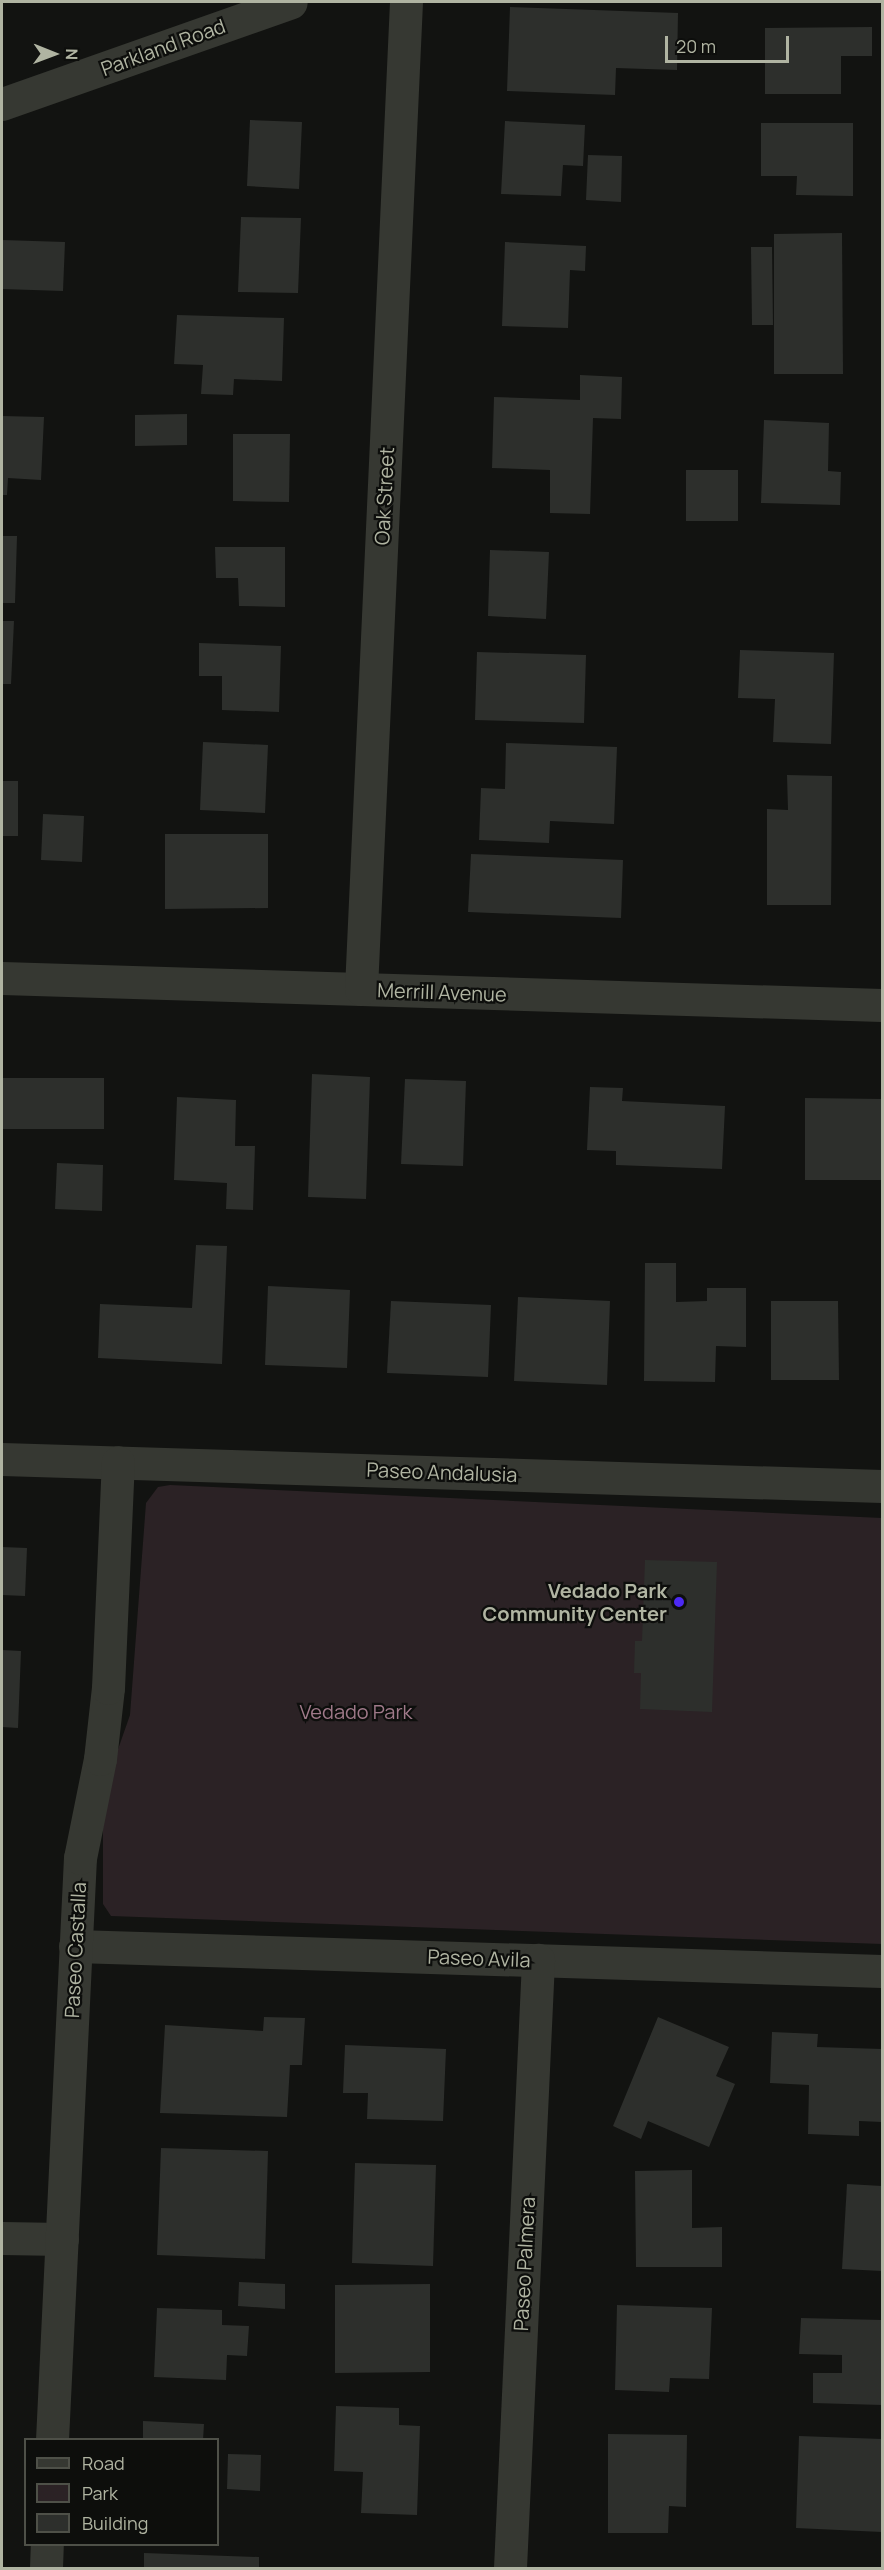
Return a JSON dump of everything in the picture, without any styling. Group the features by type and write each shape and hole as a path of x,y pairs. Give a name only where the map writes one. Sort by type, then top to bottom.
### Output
{"street":[{"name":"Parkland Road","path":"2,104 291,2"},
{"name":"Oak Street","path":"361,990 406,2"},
{"name":"Merrill Avenue","path":"2,978 882,1005"},
{"name":"Paseo Andalusia","path":"2,1459 882,1486"},
{"name":"Paseo Castalla","path":"52,2438 80,1858 100,1759 108,1688 118,1462"},
{"name":"Paseo Avila","path":"75,1946 882,1971"},
{"name":"Paseo Palmera","path":"510,2568 538,1960"},
{"path":"2,2238 62,2240"},
{"path":"46,2568 47,2546"}],"green space":[{"name":"Vedado Park","path":"170,1485 882,1518 882,1944 111,1916 103,1904 103,1827 116,1755 130,1715 146,1503 158,1487"}],"building":[{"path":"510,7 678,13 677,70 616,68 615,95 507,91"},
{"path":"872,27 872,56 841,56 841,94 765,94 765,28"},
{"path":"250,120 302,122 299,189 247,186"},
{"path":"505,121 585,125 583,166 563,165 561,196 501,194"},
{"path":"761,123 853,123 853,196 796,195 797,176 761,176"},
{"path":"588,155 622,156 621,202 586,200"},
{"path":"241,217 301,218 298,293 238,292"},
{"path":"842,233 843,374 774,374 774,234"},
{"path":"2,240 65,242 63,291 2,289"},
{"path":"505,242 586,246 585,271 570,270 568,328 502,326"},
{"path":"751,247 772,247 773,325 752,325"},
{"path":"177,315 284,318 282,381 234,379 233,395 201,394 203,365 174,364"},
{"path":"580,375 622,377 621,419 593,418 590,514 550,513 550,470 492,468 494,397 580,400"},
{"path":"187,414 187,445 135,446 135,415"},
{"path":"2,416 44,417 41,480 8,478 7,495 2,495"},
{"path":"764,420 829,423 828,471 841,472 840,505 761,503"},
{"path":"233,434 290,434 289,502 233,501"},
{"path":"686,470 738,470 738,521 686,521"},
{"path":"2,536 17,536 15,603 2,603"},
{"path":"215,547 285,547 285,607 239,606 238,578 216,578"},
{"path":"490,550 549,552 546,619 488,616"},
{"path":"2,621 14,621 11,684 2,684"},
{"path":"199,643 281,646 279,712 222,710 222,676 199,676"},
{"path":"740,650 834,653 831,744 773,742 775,699 738,698"},
{"path":"477,652 586,655 584,723 475,720"},
{"path":"203,742 268,745 265,813 200,810"},
{"path":"506,743 617,747 614,824 550,821 549,843 479,840 481,788 505,789"},
{"path":"787,775 832,776 831,905 767,905 767,809 788,810"},
{"path":"2,781 18,781 18,836 2,836"},
{"path":"43,814 84,816 82,862 41,860"},
{"path":"165,834 268,834 268,908 165,909"},
{"path":"471,854 623,860 621,918 468,912"},
{"path":"312,1074 370,1077 366,1199 308,1197"},
{"path":"2,1078 104,1078 104,1129 2,1129"},
{"path":"405,1079 466,1081 463,1166 401,1164"},
{"path":"590,1087 623,1088 622,1101 725,1106 722,1169 616,1165 616,1151 587,1150"},
{"path":"177,1097 236,1100 235,1146 255,1146 253,1210 226,1209 227,1183 174,1180"},
{"path":"805,1098 882,1099 882,1180 805,1180"},
{"path":"57,1163 103,1165 102,1211 55,1209"},
{"path":"196,1245 227,1246 222,1364 98,1358 100,1304 192,1308"},
{"path":"645,1263 676,1263 676,1302 707,1301 707,1288 746,1288 746,1347 716,1346 715,1382 644,1381"},
{"path":"268,1286 350,1290 347,1368 265,1365"},
{"path":"518,1297 610,1301 607,1385 514,1381"},
{"path":"391,1301 491,1305 488,1377 387,1373"},
{"path":"771,1301 838,1301 839,1380 771,1380"},
{"path":"2,1547 27,1548 25,1596 2,1595"},
{"name":"Vedado Park Community Center","path":"645,1560 717,1562 712,1712 640,1709 641,1673 634,1673 635,1641 642,1641"},
{"path":"2,1650 21,1651 18,1728 2,1727"},
{"path":"264,2017 305,2018 302,2065 290,2065 287,2117 160,2113 165,2025 263,2031"},
{"path":"658,2017 729,2047 716,2076 735,2084 709,2147 648,2121 641,2139 613,2126"},
{"path":"772,2032 818,2034 817,2047 882,2049 882,2122 859,2121 859,2136 808,2134 809,2085 770,2083"},
{"path":"345,2045 446,2049 443,2121 367,2119 368,2093 343,2093"},
{"path":"161,2148 268,2151 265,2259 157,2255"},
{"path":"355,2163 436,2165 433,2266 352,2263"},
{"path":"692,2170 692,2228 722,2227 722,2267 636,2267 635,2171"},
{"path":"847,2184 882,2186 882,2271 842,2269"},
{"path":"239,2282 285,2284 285,2309 238,2306"},
{"path":"430,2284 430,2372 335,2373 335,2285"},
{"path":"617,2305 712,2308 709,2379 670,2378 669,2392 615,2390"},
{"path":"157,2308 222,2310 222,2325 249,2326 247,2356 227,2355 226,2380 154,2377"},
{"path":"801,2318 882,2320 882,2405 813,2403 813,2373 842,2373 842,2355 799,2354"},
{"path":"336,2406 399,2408 399,2425 420,2426 417,2515 361,2513 363,2472 334,2471"},
{"path":"143,2421 204,2424 203,2438 143,2438"},
{"path":"608,2434 687,2435 686,2507 669,2506 668,2533 608,2533"},
{"path":"799,2436 882,2439 882,2532 796,2528"},
{"path":"228,2454 261,2455 260,2491 227,2489"},
{"path":"144,2553 259,2557 259,2568 144,2568"}],"place":[{"name":"Vedado Park Community Center","path":"679,1602"}]}
